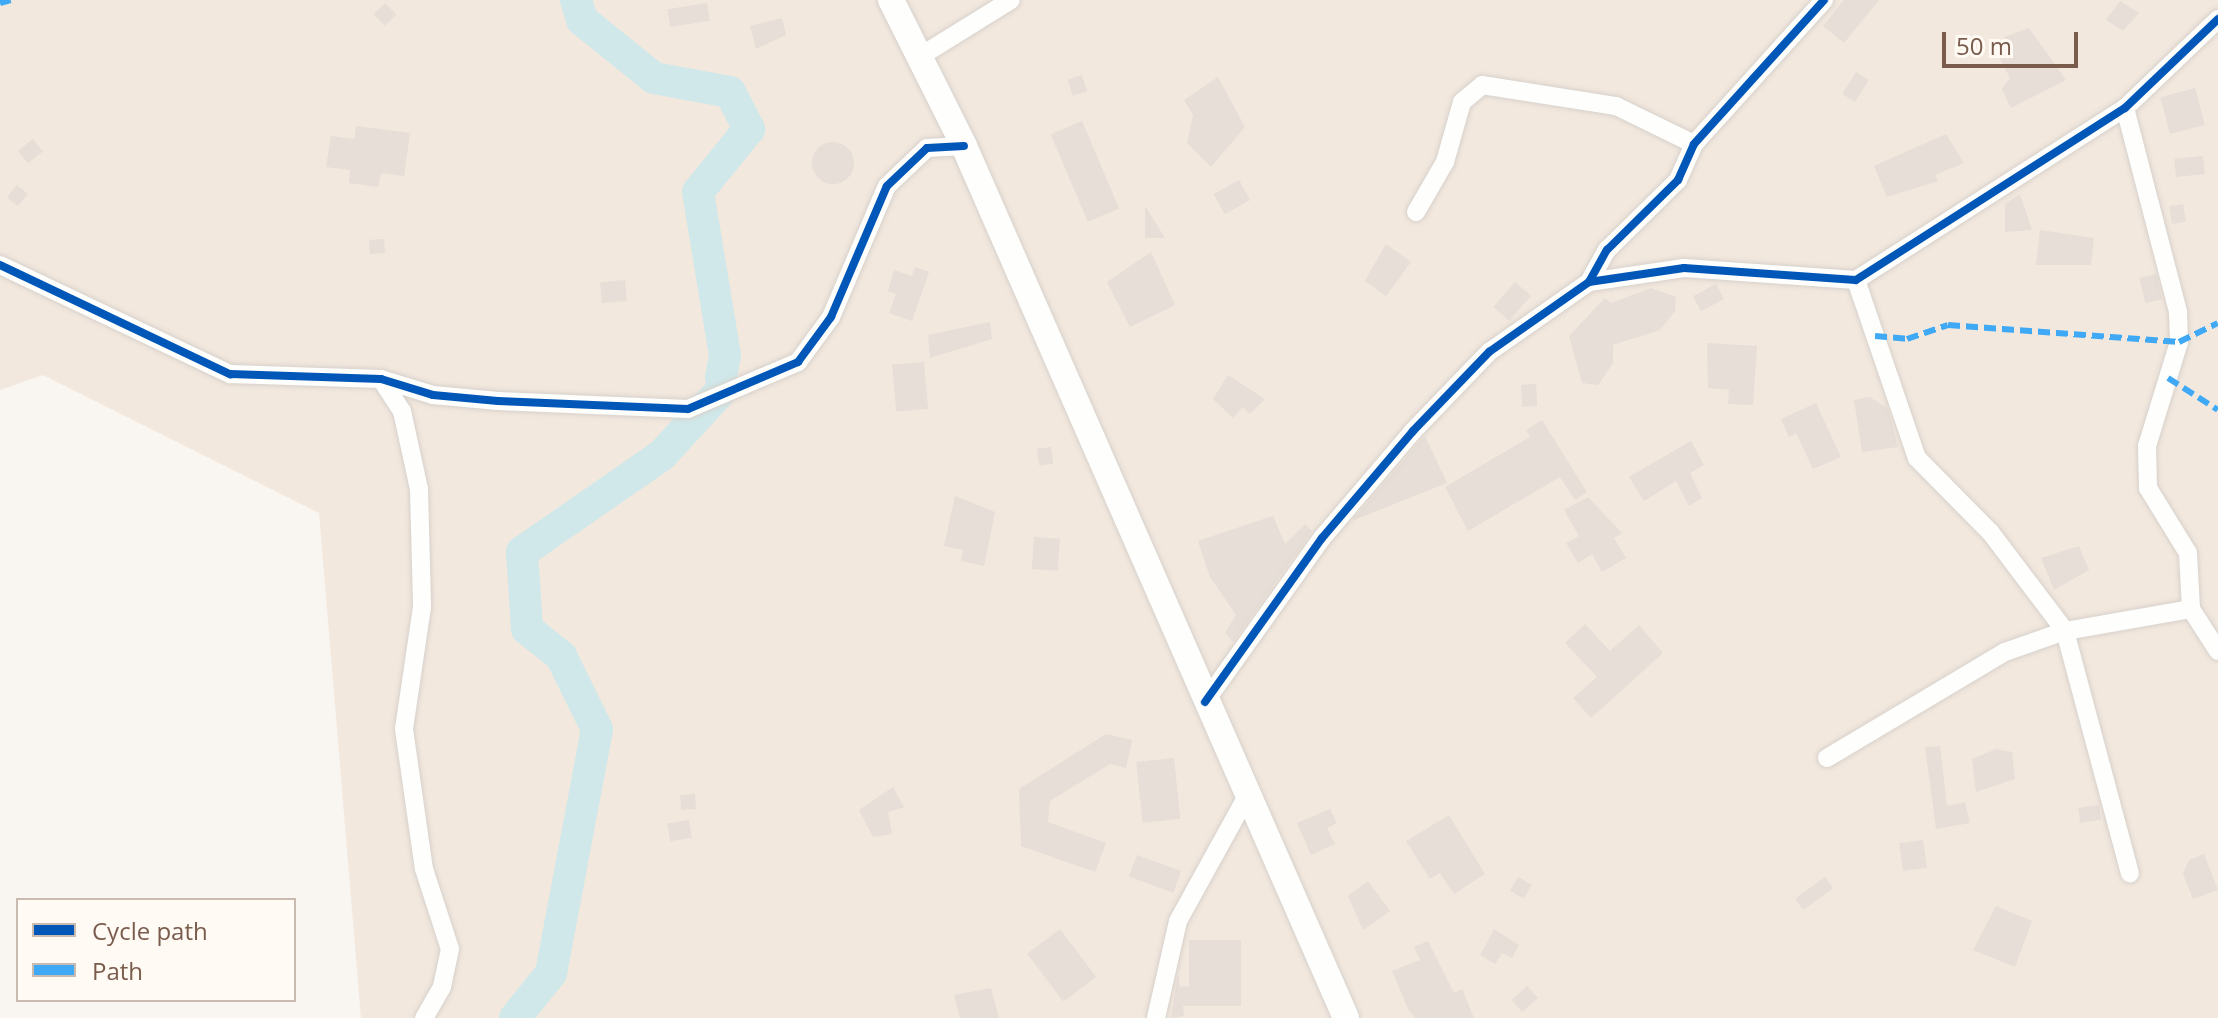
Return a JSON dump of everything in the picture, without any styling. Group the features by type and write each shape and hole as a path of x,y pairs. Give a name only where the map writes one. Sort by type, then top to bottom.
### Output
{"main road":[{"path":"891,0 964,146 1246,798 1346,1018"}],"street":[{"path":"919,57 1011,0"},
{"path":"1205,702 1322,538 1413,431 1489,352 1589,282 1607,250 1678,180 1694,144 1824,0"},
{"path":"1589,282 1684,268 1856,280 2125,108 2218,19"},
{"path":"1416,212 1445,162 1462,102 1482,85 1616,106 1694,144"},
{"path":"2125,108 2178,312 2179,342 2147,446 2148,488 2188,553 2191,609 2218,651"},
{"path":"0,265 230,374 381,379 433,395 688,409 726,398 798,362 831,317 887,186 908,160 927,148 964,146"},
{"path":"1856,280 1917,458 1991,533 2065,631 2130,873"},
{"path":"381,379 402,411 419,489 422,607 404,729 426,882 450,949 442,987 424,1018"},
{"path":"1827,758 2005,652 2065,631 2191,609"},
{"path":"1156,1018 1178,921 1246,798"}],"shaded area":[{"path":"0,0 2218,0 2218,1018 361,1018 319,513 43,375 0,390"}],"building":[{"path":"1844,0 1879,0 1844,43 1823,26"},
{"path":"2120,1 2139,13 2123,31 2106,20"},
{"path":"385,3 396,14 385,26 374,14"},
{"path":"707,3 710,21 670,27 667,9"},
{"path":"782,18 786,35 756,49 750,26"},
{"path":"2029,28 2066,80 2011,108 2002,89 2010,78 1995,49 2007,43 2004,37"},
{"path":"1856,72 1869,80 1855,102 1842,94"},
{"path":"1082,75 1087,91 1073,96 1068,79"},
{"path":"1218,77 1245,127 1211,167 1187,143 1193,115 1184,100"},
{"path":"2195,88 2205,125 2170,134 2160,97"},
{"path":"1082,121 1119,208 1088,222 1051,134"},
{"path":"356,126 410,133 404,176 381,173 378,187 349,183 350,170 326,167 331,136 354,139"},
{"path":"1946,134 1964,163 1935,175 1938,181 1887,197 1874,166"},
{"path":"33,139 43,152 28,163 18,151"},
{"path":"833,142 848,148 854,163 848,178 833,184 818,178 812,163 818,148"},
{"path":"2203,156 2205,174 2176,177 2174,159"},
{"path":"1239,180 1250,200 1225,214 1214,194"},
{"path":"17,185 28,194 18,206 7,197"},
{"path":"2020,194 2032,230 2005,232 2005,204"},
{"path":"2183,204 2186,222 2172,224 2169,206"},
{"path":"1145,206 1165,238 1145,238"},
{"path":"2040,230 2094,238 2091,265 2036,265"},
{"path":"384,239 385,253 370,254 369,240"},
{"path":"1386,244 1411,262 1386,296 1365,281"},
{"path":"1151,252 1175,305 1130,327 1107,282"},
{"path":"915,267 929,272 912,321 889,313 896,294 888,291 894,270 912,276"},
{"path":"2156,274 2162,299 2145,303 2139,278"},
{"path":"625,280 627,301 602,303 600,282"},
{"path":"1515,282 1531,296 1509,321 1493,307"},
{"path":"1716,284 1724,299 1701,311 1693,296"},
{"path":"1651,288 1676,297 1675,311 1660,330 1613,345 1613,363 1598,385 1582,383 1569,336 1605,298 1611,303"},
{"path":"990,322 992,339 930,358 928,335"},
{"path":"1707,343 1757,346 1753,405 1728,404 1729,390 1708,388"},
{"path":"924,362 928,409 896,412 892,365"},
{"path":"1228,375 1265,399 1250,414 1243,407 1233,418 1213,399"},
{"path":"1536,384 1537,406 1522,407 1521,385"},
{"path":"1870,397 1888,409 1898,447 1862,452 1854,400"},
{"path":"1816,403 1841,457 1813,469 1796,433 1789,437 1781,419"},
{"path":"1542,420 1587,492 1575,500 1560,477 1468,531 1445,487 1530,437 1526,430"},
{"path":"1425,436 1447,483 1352,521 1422,439"},
{"path":"1691,441 1704,465 1690,473 1702,498 1689,506 1676,481 1644,501 1629,477"},
{"path":"1051,447 1053,464 1039,466 1037,449"},
{"path":"955,496 995,512 984,566 961,561 963,550 944,546"},
{"path":"1588,497 1622,533 1614,538 1626,558 1602,572 1592,554 1578,563 1566,543 1579,536 1564,510"},
{"path":"1273,516 1285,544 1305,524 1312,531 1233,642 1225,633 1236,615 1210,577 1198,541"},
{"path":"1034,537 1060,539 1058,571 1032,569"},
{"path":"2079,546 2089,570 2054,590 2041,558"},
{"path":"1585,624 1610,651 1639,625 1663,653 1591,718 1573,698 1597,677 1565,643"},
{"path":"1106,734 1132,740 1126,768 1110,764 1050,801 1048,822 1106,843 1095,872 1021,846 1019,789"},
{"path":"1940,746 1947,806 1965,802 1970,823 1936,829 1925,747"},
{"path":"1996,749 2012,752 2015,779 1976,792 1972,759"},
{"path":"1174,758 1180,819 1143,823 1136,762"},
{"path":"893,787 904,807 888,812 892,834 873,837 859,810"},
{"path":"695,794 696,809 681,810 680,795"},
{"path":"2099,805 2101,820 2080,823 2078,808"},
{"path":"1330,809 1337,823 1327,828 1335,844 1311,855 1297,823"},
{"path":"1449,815 1485,874 1454,894 1440,873 1430,879 1406,841"},
{"path":"689,820 692,838 670,841 667,823"},
{"path":"1923,840 1927,868 1903,871 1899,843"},
{"path":"2204,854 2218,890 2193,899 2183,874 2189,860"},
{"path":"1137,855 1181,871 1173,893 1129,877"},
{"path":"1518,877 1532,885 1524,899 1510,891"},
{"path":"1825,877 1833,888 1803,910 1795,899"},
{"path":"1368,881 1390,911 1363,930 1348,896"},
{"path":"1996,906 2032,921 2015,967 1973,950"},
{"path":"1060,929 1096,977 1063,1002 1027,954"},
{"path":"1494,929 1519,945 1512,958 1502,953 1495,964 1480,955"},
{"path":"1189,940 1241,940 1241,1006 1183,1006 1184,1016 1171,1018 1178,974 1180,987 1189,986"},
{"path":"1428,941 1454,993 1462,989 1474,1018 1416,1018 1409,1011 1392,971 1420,960 1414,947"},
{"path":"1527,986 1538,998 1523,1012 1512,1000"},
{"path":"991,988 999,1018 960,1018 954,995"}],"waterway":[{"path":"576,0 582,20 654,78 730,92 749,129 698,192 725,355 721,378"},
{"path":"515,1018 551,973 597,729 561,656 527,629 522,552 662,455 718,394"}],"marked path":[{"path":"0,3 11,0"},
{"path":"1875,336 1907,339 1948,325 2179,342 2218,323"},
{"path":"2168,378 2218,410"}],"cycle path":[{"path":"1205,702 1322,538 1413,431 1489,352 1589,282 1607,250 1678,180 1694,144 1824,0"},
{"path":"1589,282 1684,268 1856,280 2125,108 2218,19"},
{"path":"0,265 230,374 381,379 433,395 498,401 688,409 798,362 831,317 887,186 927,148 964,146"}]}
